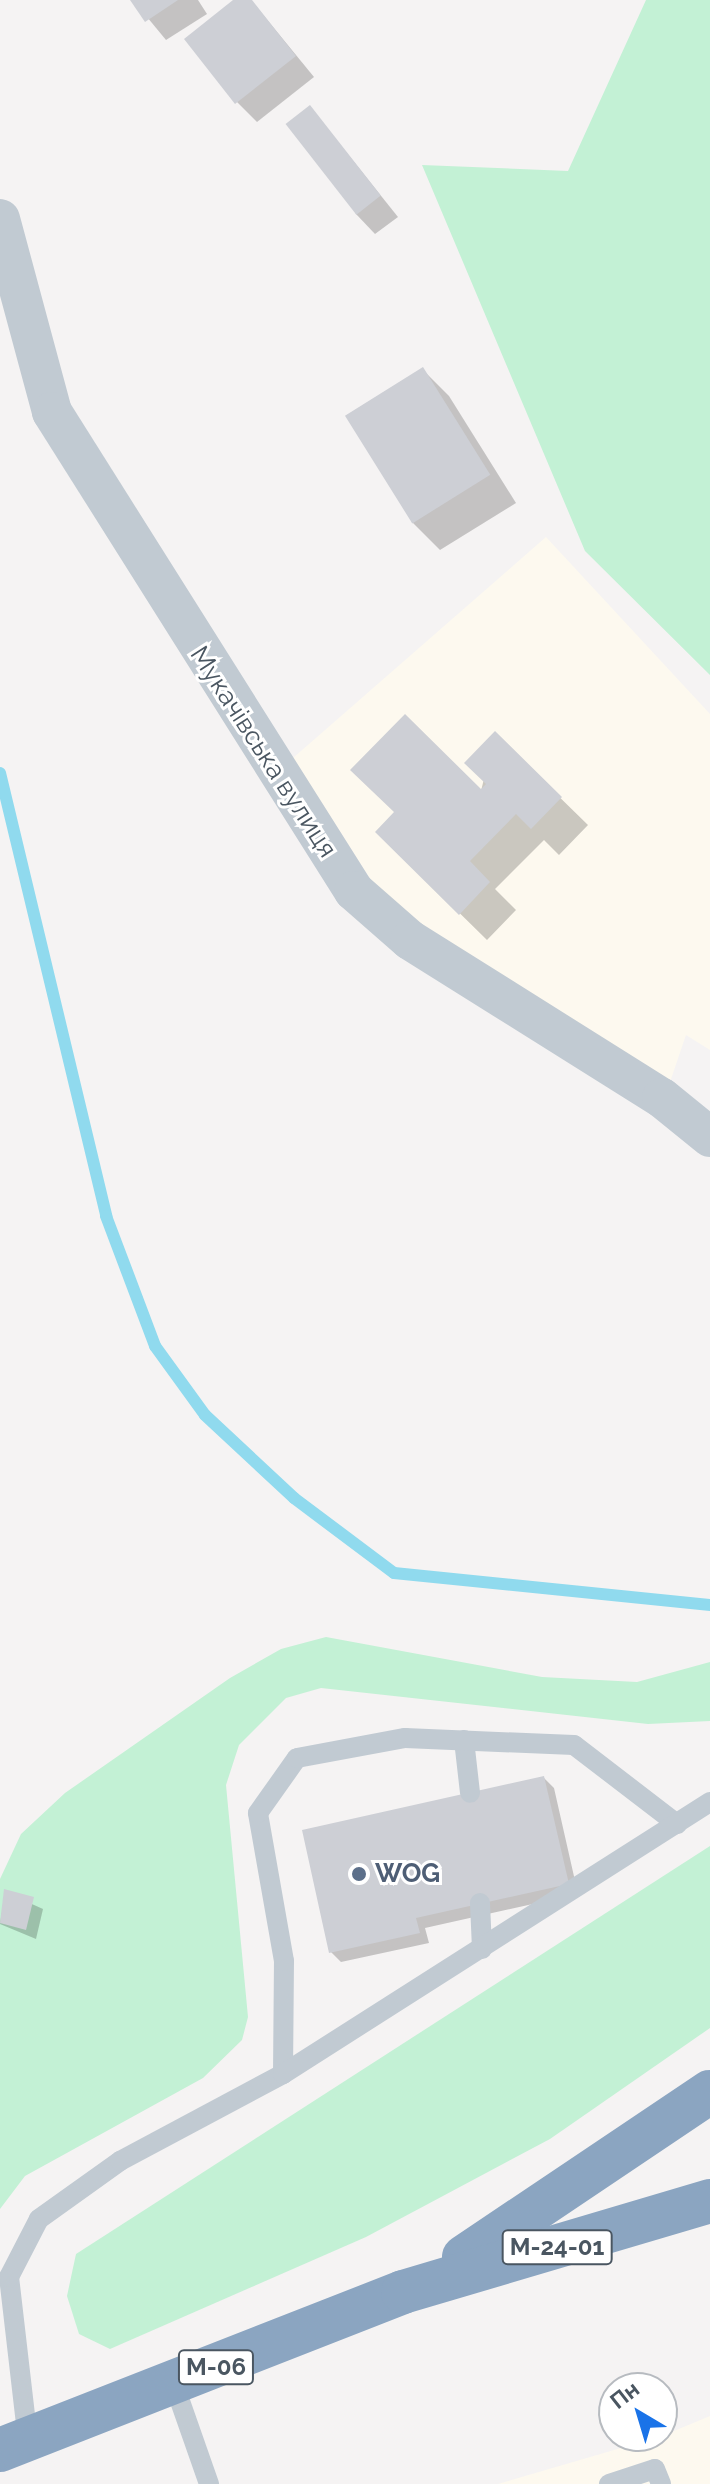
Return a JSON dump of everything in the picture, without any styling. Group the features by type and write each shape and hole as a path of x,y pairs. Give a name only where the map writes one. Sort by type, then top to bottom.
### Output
{"highway":[{"name":"М-06","path":"14,2446 403,2292 539,2213 710,2092"},
{"name":"М-24-01","path":"403,2292 710,2201"}],"street":[{"name":"Мукачівська вулиця","path":"0,219 52,412 354,891 410,940 662,1098 710,1137"}],"lane":[{"path":"283,2074 284,1961 258,1813 297,1758 405,1738 574,1745 677,1824"},
{"path":"464,1740 470,1793"},
{"path":"14,2446 9,2277 39,2219 120,2161 283,2074 710,1802"},
{"path":"480,1903 482,1949"},
{"path":"174,2384 209,2484"},
{"path":"609,2484 655,2469 661,2484"}],"shaded area":[{"path":"546,537 710,714 710,1050 686,1035 670,1082 426,935 376,888 293,758"},
{"path":"710,2416 710,2484 498,2484 607,2452 678,2452 678,2429"}],"green space":[{"path":"646,0 710,0 710,675 585,551 422,165 568,171"},
{"path":"326,1637 542,1677 637,1682 710,1662 710,1721 648,1724 321,1688 286,1698 239,1745 226,1785 248,2017 242,2040 203,2078 25,2176 0,2209 0,1879 21,1834 65,1793 230,1678 281,1649"},
{"path":"710,1846 710,2028 550,2139 366,2237 110,2349 79,2334 67,2296 76,2254"}],"building":[{"path":"130,0 178,0 145,22"},
{"path":"233,0 252,0 296,56 235,104 184,39"},
{"path":"310,105 381,196 356,215 286,124"},
{"path":"423,367 490,475 412,523 345,416"},
{"path":"405,714 481,789 486,784 464,763 495,731 562,797 531,829 516,814 470,861 490,882 459,915 375,832 394,812 350,770"},
{"path":"544,1776 569,1884 416,1918 420,1933 329,1953 302,1830"},
{"path":"4,1889 34,1897 26,1930 0,1923"}],"waterway":[{"path":"0,773 106,1216 155,1346 205,1415 294,1498 394,1573 710,1605"}],"place":[{"name":"WOG","path":"359,1874"}]}
